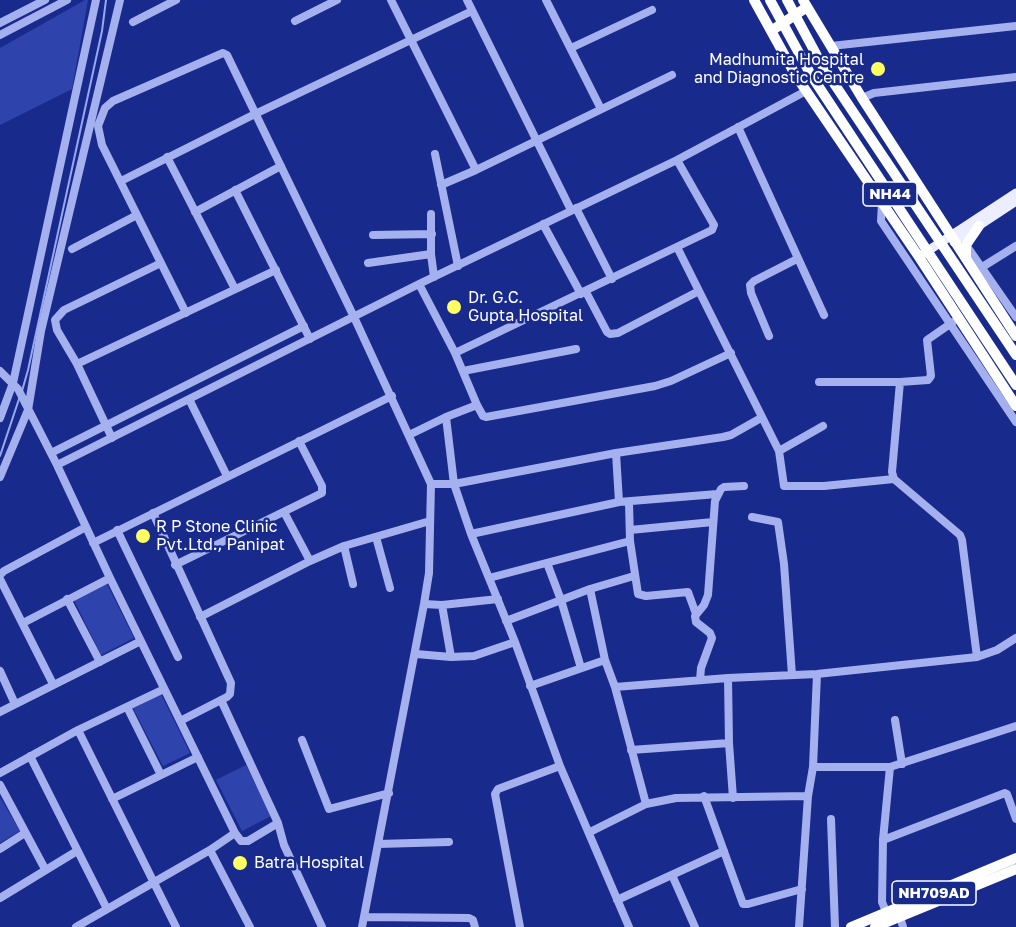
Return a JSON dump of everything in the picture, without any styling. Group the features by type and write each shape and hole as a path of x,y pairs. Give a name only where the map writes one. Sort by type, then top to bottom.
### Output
{"highway":[{"path":"753,0 806,91 919,257 954,320 1016,406"},
{"name":"NH44","path":"770,0 811,75 1016,385"},
{"name":"NH44","path":"787,0 823,67 1016,355"},
{"path":"771,31 805,3 862,98 952,239 966,259 979,269 1011,312 1016,336"},
{"path":"966,259 966,244 979,226"},
{"name":"NH709AD","path":"851,927 895,919 1016,858"},
{"name":"NH709AD","path":"875,927 1016,869"}],"main road":[{"path":"952,239 1016,193"},
{"path":"919,257 979,226 1016,201"}],"street":[{"path":"0,23 45,0"},
{"path":"0,35 67,0"},
{"path":"0,418 15,386 96,0"},
{"path":"0,477 27,407 41,331 120,0"},
{"path":"133,22 176,0"},
{"path":"295,21 337,0"},
{"path":"391,0 476,170"},
{"path":"467,0 535,140 612,279"},
{"path":"546,0 601,109"},
{"path":"571,48 652,10"},
{"path":"121,181 255,114 472,11"},
{"path":"831,46 1016,26"},
{"path":"186,313 102,145 98,126 105,108 113,101 223,53 227,55 354,317 431,484 429,573 416,654 362,927"},
{"path":"441,185 672,75"},
{"path":"862,98 874,93 1016,77"},
{"path":"57,465 419,284 676,160 806,91"},
{"path":"738,127 824,315"},
{"path":"435,154 458,266"},
{"path":"167,157 235,289"},
{"path":"455,353 710,232 714,225 676,160"},
{"path":"195,212 281,166"},
{"path":"235,190 310,339"},
{"path":"882,203 881,221 954,320 1016,422"},
{"path":"72,249 137,214"},
{"path":"431,214 430,254 434,277"},
{"path":"543,224 607,332 614,334 699,291"},
{"path":"373,235 432,234"},
{"path":"966,244 979,269 1016,246"},
{"path":"678,246 779,451 784,486 824,486 894,479"},
{"path":"368,263 430,254"},
{"path":"769,336 751,293 750,285 753,281 797,259"},
{"path":"112,438 55,322 58,315 161,263"},
{"path":"77,363 276,270"},
{"path":"419,284 455,353 477,405 483,416 490,418 655,386 731,353"},
{"path":"819,382 900,382 923,381 930,378 927,340 954,320"},
{"path":"51,453 304,326"},
{"path":"463,371 576,349"},
{"path":"0,371 15,386 51,453 235,833 241,841 248,841 278,823"},
{"path":"900,382 892,472 894,479 960,535 978,657"},
{"path":"93,543 392,396"},
{"path":"189,399 228,476"},
{"path":"409,435 477,405"},
{"path":"446,417 454,484 471,534 498,599 560,766 629,927"},
{"path":"431,484 454,484 616,453 723,437 761,418"},
{"path":"779,451 823,426"},
{"path":"175,565 319,495 323,489 299,441"},
{"path":"616,453 620,502"},
{"path":"700,680 701,668 712,638 710,633 694,618 708,595 715,501 717,494 724,487 744,486"},
{"path":"471,534 620,502 717,494"},
{"path":"629,502 630,541 638,594 643,596 688,592 696,614"},
{"path":"284,512 310,561"},
{"path":"153,513 231,683 230,693 221,700 180,721"},
{"path":"752,517 778,522 792,675"},
{"path":"200,617 344,546 430,521"},
{"path":"630,530 713,522"},
{"path":"53,684 0,577 4,571 86,527"},
{"path":"117,531 178,657"},
{"path":"376,537 390,588"},
{"path":"489,578 630,541"},
{"path":"344,546 353,584"},
{"path":"547,563 561,600 581,668"},
{"path":"506,621 590,589 634,576"},
{"path":"23,623 110,578"},
{"path":"590,589 605,660 615,687 646,804"},
{"path":"67,599 100,662"},
{"path":"424,604 442,605 498,599"},
{"path":"442,605 451,657"},
{"path":"615,687 817,674 978,657 1016,638"},
{"path":"0,712 141,641"},
{"path":"416,654 474,656 514,642"},
{"path":"530,686 605,660"},
{"path":"1,674 15,704"},
{"path":"799,927 808,796 813,767 817,674"},
{"path":"728,678 733,798"},
{"path":"0,773 78,730 164,689"},
{"path":"221,700 278,823 283,843 322,927"},
{"path":"127,707 161,775"},
{"path":"895,720 902,764"},
{"path":"813,767 890,767 1016,726"},
{"path":"78,730 176,927"},
{"path":"302,740 329,809 389,793"},
{"path":"631,750 729,743"},
{"path":"30,756 107,909"},
{"path":"112,800 198,757"},
{"path":"520,927 495,794 498,789 560,766"},
{"path":"890,767 882,903 895,919"},
{"path":"0,785 45,869"},
{"path":"884,840 1005,793 1008,794 1016,819"},
{"path":"705,796 744,904 802,889"},
{"path":"590,832 646,804 676,798 808,796"},
{"path":"831,819 835,927"},
{"path":"0,849 25,833"},
{"path":"76,927 210,850 235,833"},
{"path":"378,844 449,842"},
{"path":"210,850 250,927"},
{"path":"0,898 77,851"},
{"path":"617,900 724,851"},
{"path":"672,875 695,927"},
{"path":"365,917 469,918 473,920 475,927"}],"shaded area":[{"path":"88,0 72,89 0,125 0,48"},
{"path":"107,584 134,638 101,655 74,600"},
{"path":"161,694 190,753 163,766 133,708"},
{"path":"246,765 271,816 242,831 216,780"},
{"path":"0,797 20,831 0,843"}],"waterway":[{"path":"22,391 102,31 106,0"},
{"path":"0,456 20,396"}],"place":[{"name":"Madhumita Hospital and Diagnostic Centre","path":"878,69"},
{"name":"Dr. G.C. Gupta Hospital","path":"454,307"},
{"name":"R P Stone Clinic Pvt.Ltd., Panipat","path":"143,536"},
{"name":"Batra Hospital","path":"240,863"}]}
